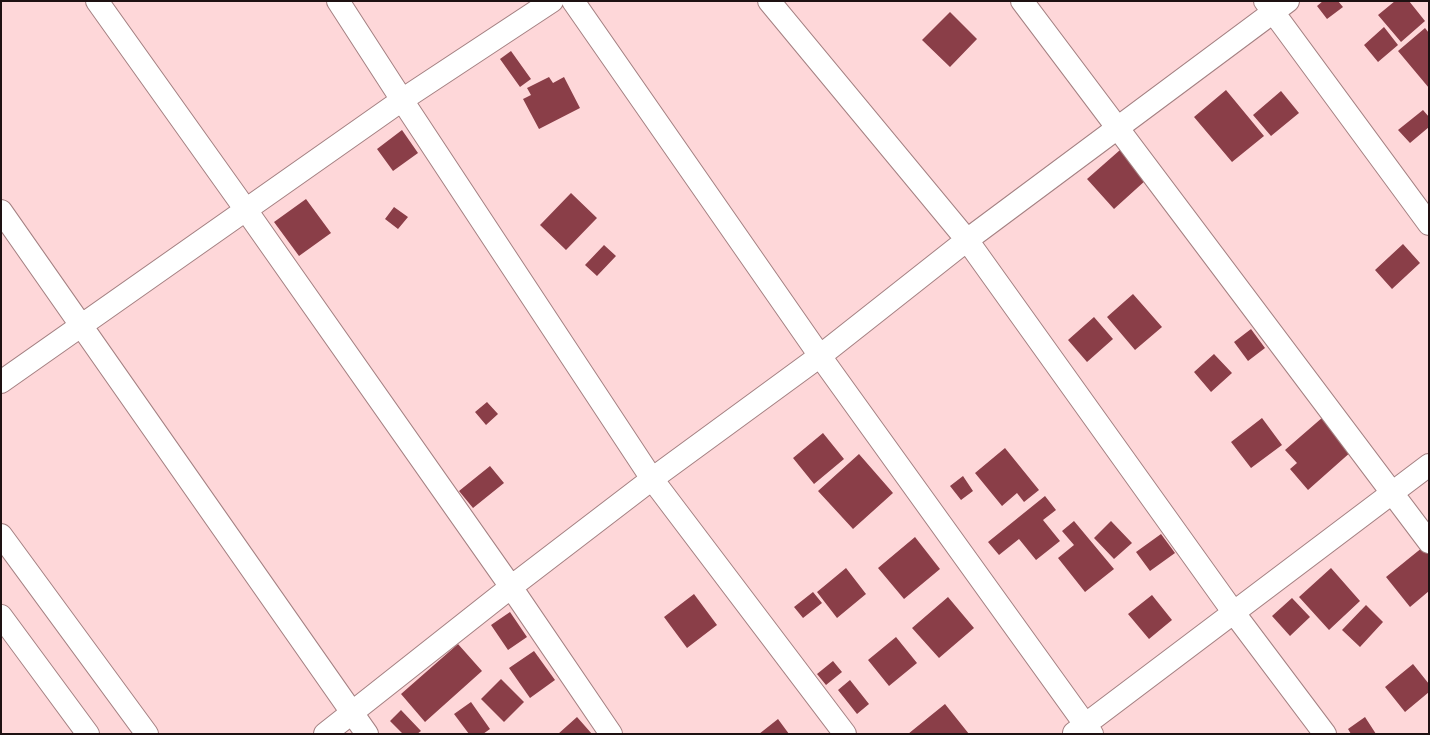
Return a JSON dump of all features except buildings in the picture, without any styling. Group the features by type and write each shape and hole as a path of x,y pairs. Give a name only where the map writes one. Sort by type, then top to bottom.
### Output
{"main road":[{"path":"97,1 511,587 611,734"},
{"path":"338,1 652,479 845,734"},
{"path":"1,382 402,100 552,1"},
{"path":"573,1 820,356 1084,731 1234,613 1429,465"},
{"path":"769,1 967,240 1234,613 1325,734"},
{"path":"1022,1 1429,542"},
{"path":"325,734 511,587 652,479 820,356 967,240 1118,128 1276,5 1429,224"},
{"path":"1,211 367,734"},
{"path":"1,535 147,734"},
{"path":"1,616 88,734"}]}
